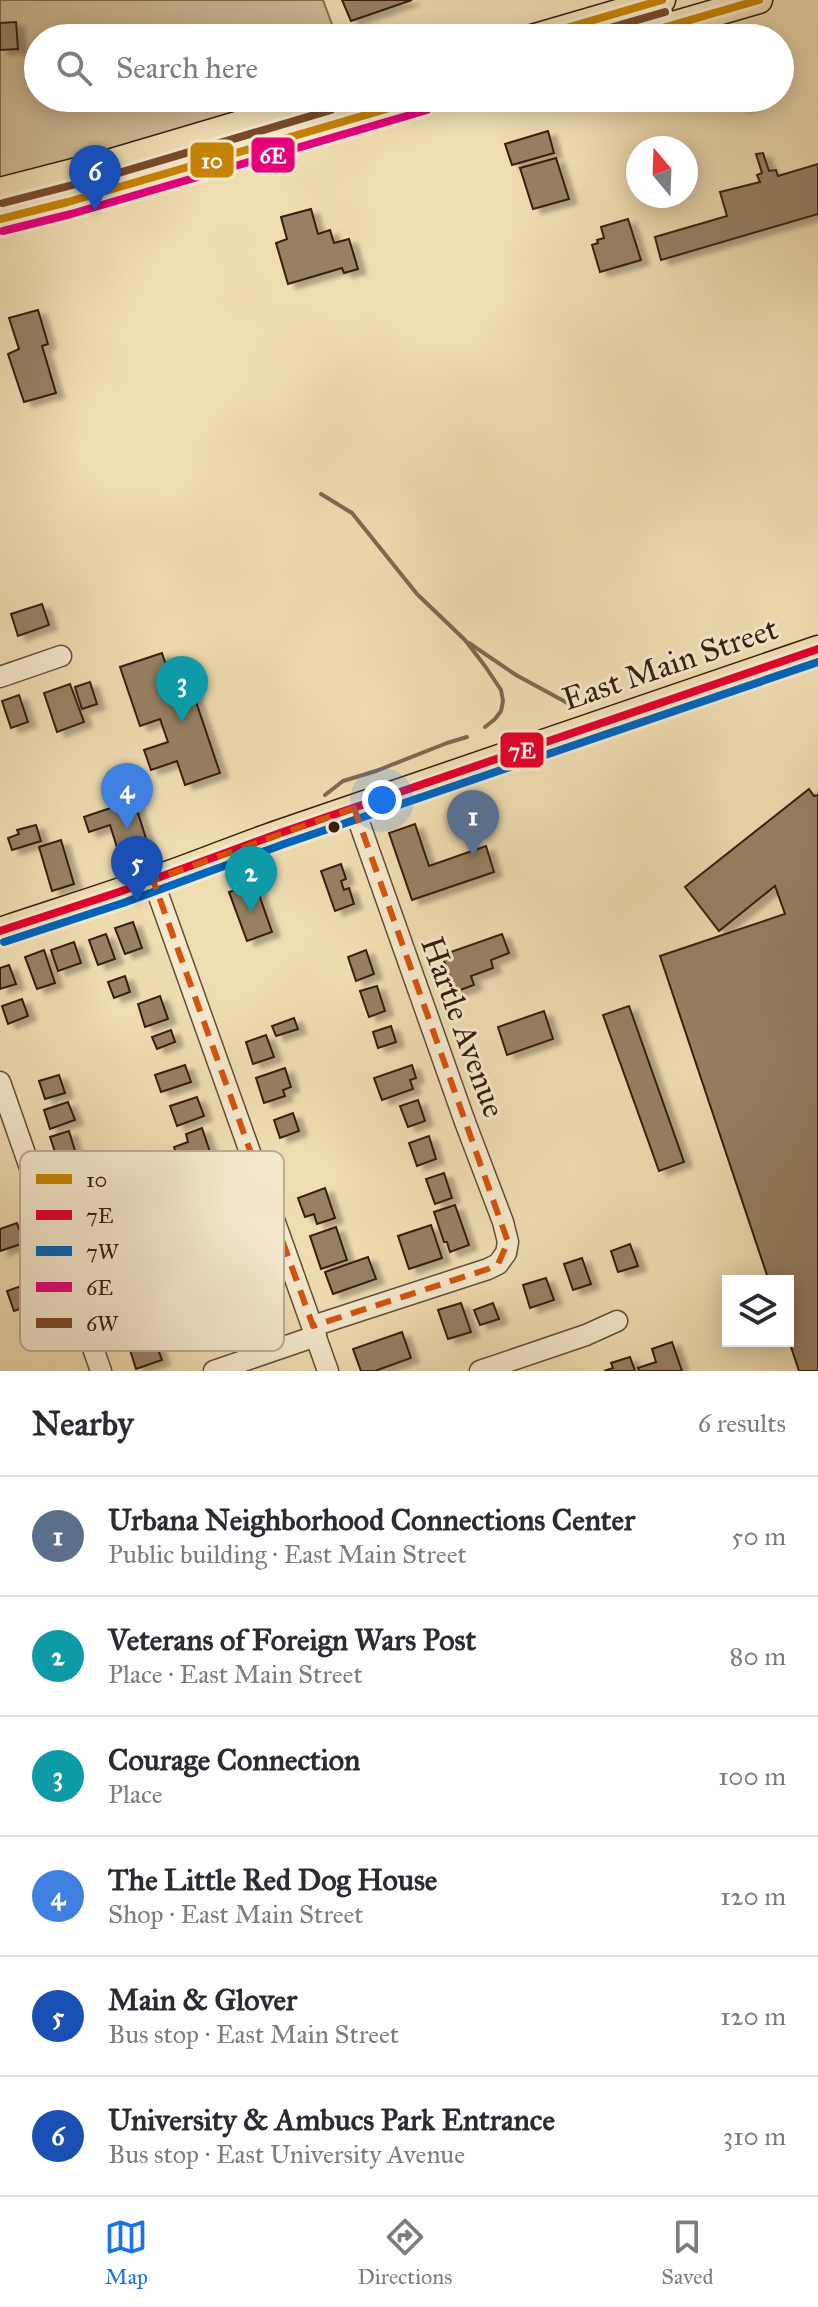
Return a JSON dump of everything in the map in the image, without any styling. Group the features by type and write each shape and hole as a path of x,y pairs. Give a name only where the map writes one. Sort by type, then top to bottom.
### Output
{"main road":[{"path":"620,22 662,0"},
{"path":"620,22 759,0"},
{"path":"0,191 112,162 281,112"},
{"path":"0,219 376,112"},
{"name":"East Main Street","path":"0,931 818,649"}],"street":[{"path":"0,677 61,656"},
{"name":"Hartle Avenue","path":"314,1331 498,1264 506,1253 508,1242 354,808"},
{"path":"153,880 250,1151"},
{"path":"0,1082 24,1151"},
{"path":"284,1247 328,1371"},
{"path":"480,1371 586,1335 617,1321"},
{"path":"284,1343 314,1331"},
{"path":"94,1351 101,1371"},
{"path":"214,1371 264,1351"}],"highlighted area":[{"path":"354,808 508,1242 498,1264 488,1269 313,1326 153,880"}],"shaded area":[{"path":"0,0 323,0 332,24 24,24 24,112 279,112 0,191"}],"building":[{"path":"342,0 412,0 351,21"},
{"path":"16,22 18,49 0,50 0,23"},
{"path":"548,131 554,153 512,165 505,144"},
{"path":"763,153 769,171 776,170 778,176 818,164 818,214 661,260 655,237 727,216 720,192 760,182 757,175 762,173 756,154"},
{"path":"556,158 569,199 533,209 520,168"},
{"path":"311,209 318,234 330,230 334,243 349,239 358,269 344,273 342,268 288,284 276,243 287,239 281,217"},
{"path":"628,219 641,260 600,272 592,245 604,238 601,227"},
{"path":"38,310 48,344 42,346 56,393 24,402 8,354 19,349 9,318"},
{"path":"42,604 49,625 18,636 11,614"},
{"path":"162,653 170,677 186,672 220,773 185,785 177,761 151,770 144,750 168,742 160,719 140,726 120,667"},
{"path":"90,682 97,704 82,709 75,687"},
{"path":"70,684 84,722 57,732 44,693"},
{"path":"19,695 28,722 11,728 2,701"},
{"path":"809,789 814,796 818,795 818,1371 799,1371 791,1347 794,1347 794,1275 767,1275 660,956 785,914 775,886 719,931 685,887"},
{"path":"134,800 148,845 119,854 110,825 89,832 84,817"},
{"path":"415,824 429,866 486,846 494,872 412,900 389,833"},
{"path":"36,825 41,841 12,850 8,838 19,834 17,830"},
{"path":"61,840 74,884 52,891 39,847"},
{"path":"341,864 346,879 341,881 344,890 349,888 354,904 335,911 321,871"},
{"path":"255,883 272,932 247,941 229,892"},
{"path":"133,922 142,948 125,954 115,928"},
{"path":"106,934 115,959 98,965 89,940"},
{"path":"502,934 509,953 491,960 493,968 471,976 474,985 455,992 442,955"},
{"path":"74,942 81,963 58,971 51,950"},
{"path":"44,950 55,983 37,989 25,957"},
{"path":"366,950 374,974 356,981 348,957"},
{"path":"9,965 16,984 0,989 0,968"},
{"path":"125,976 130,992 114,998 108,982"},
{"path":"377,986 385,1011 369,1017 360,991"},
{"path":"160,996 168,1019 145,1027 138,1004"},
{"path":"22,999 28,1016 8,1024 2,1006"},
{"path":"629,1006 684,1162 659,1171 603,1015"},
{"path":"544,1011 553,1039 507,1055 498,1027"},
{"path":"294,1018 298,1029 276,1036 272,1026"},
{"path":"391,1026 396,1042 378,1048 373,1032"},
{"path":"171,1030 175,1042 157,1049 152,1037"},
{"path":"266,1035 274,1057 253,1064 246,1042"},
{"path":"185,1065 191,1082 161,1092 155,1075"},
{"path":"412,1065 416,1078 410,1080 413,1089 382,1100 374,1078"},
{"path":"285,1068 291,1087 283,1090 285,1096 264,1103 256,1078"},
{"path":"59,1075 65,1093 45,1099 39,1081"},
{"path":"197,1097 204,1116 177,1126 170,1106"},
{"path":"418,1100 425,1121 408,1127 400,1106"},
{"path":"68,1102 75,1120 50,1129 44,1110"},
{"path":"293,1113 299,1131 280,1138 274,1120"},
{"path":"202,1128 210,1151 175,1151 174,1147 188,1142 186,1134"},
{"path":"69,1131 75,1151 55,1151 50,1137"},
{"path":"429,1136 436,1159 417,1166 409,1143"},
{"path":"444,1173 452,1198 435,1204 426,1179"},
{"path":"325,1188 335,1218 317,1224 314,1214 305,1217 298,1198"},
{"path":"455,1205 469,1245 450,1252 434,1212"},
{"path":"17,1223 20,1244 0,1251 0,1229"},
{"path":"431,1225 442,1258 409,1269 398,1236"},
{"path":"336,1227 347,1260 321,1269 310,1236"},
{"path":"630,1244 638,1266 618,1272 611,1251"},
{"path":"368,1257 376,1279 333,1294 325,1272"},
{"path":"582,1258 591,1284 573,1290 564,1264"},
{"path":"546,1278 554,1300 530,1308 523,1285"},
{"path":"20,1286 20,1309 14,1311 7,1291"},
{"path":"461,1303 471,1332 448,1339 438,1310"},
{"path":"493,1303 499,1319 480,1325 474,1310"},
{"path":"402,1332 411,1358 375,1371 361,1371 353,1349"},
{"path":"672,1342 682,1371 639,1371 638,1368 656,1362 652,1349"},
{"path":"130,1351 159,1351 162,1360 136,1369"},
{"path":"630,1357 635,1371 604,1371 613,1368 611,1363"}],"waterway":[{"path":"321,494 352,513 417,594 465,640 485,666 501,690 503,701 501,711 485,727"},
{"path":"469,643 516,675 573,706"},
{"path":"325,795 343,781 467,737"}],"transit line":[{"name":"10","path":"580,24 662,0"},
{"name":"10","path":"676,24 759,0"},
{"name":"6W","path":"623,24 665,12"},
{"name":"6W","path":"3,203 115,174 324,112"},
{"name":"10","path":"0,219 376,112"},
{"name":"6E","path":"3,231 420,112"},
{"name":"7E","path":"0,931 818,649"},
{"name":"7W","path":"4,942 818,662"}],"place":[{"name":"University & Ambucs Park Entrance","path":"95,211"},
{"name":"Courage Connection","path":"182,722"},
{"name":"The Little Red Dog House","path":"127,829"},
{"name":"Urbana Neighborhood Connections Center","path":"473,856"},
{"name":"Main & Glover","path":"137,902"},
{"name":"Veterans of Foreign Wars Post","path":"251,912"}]}
